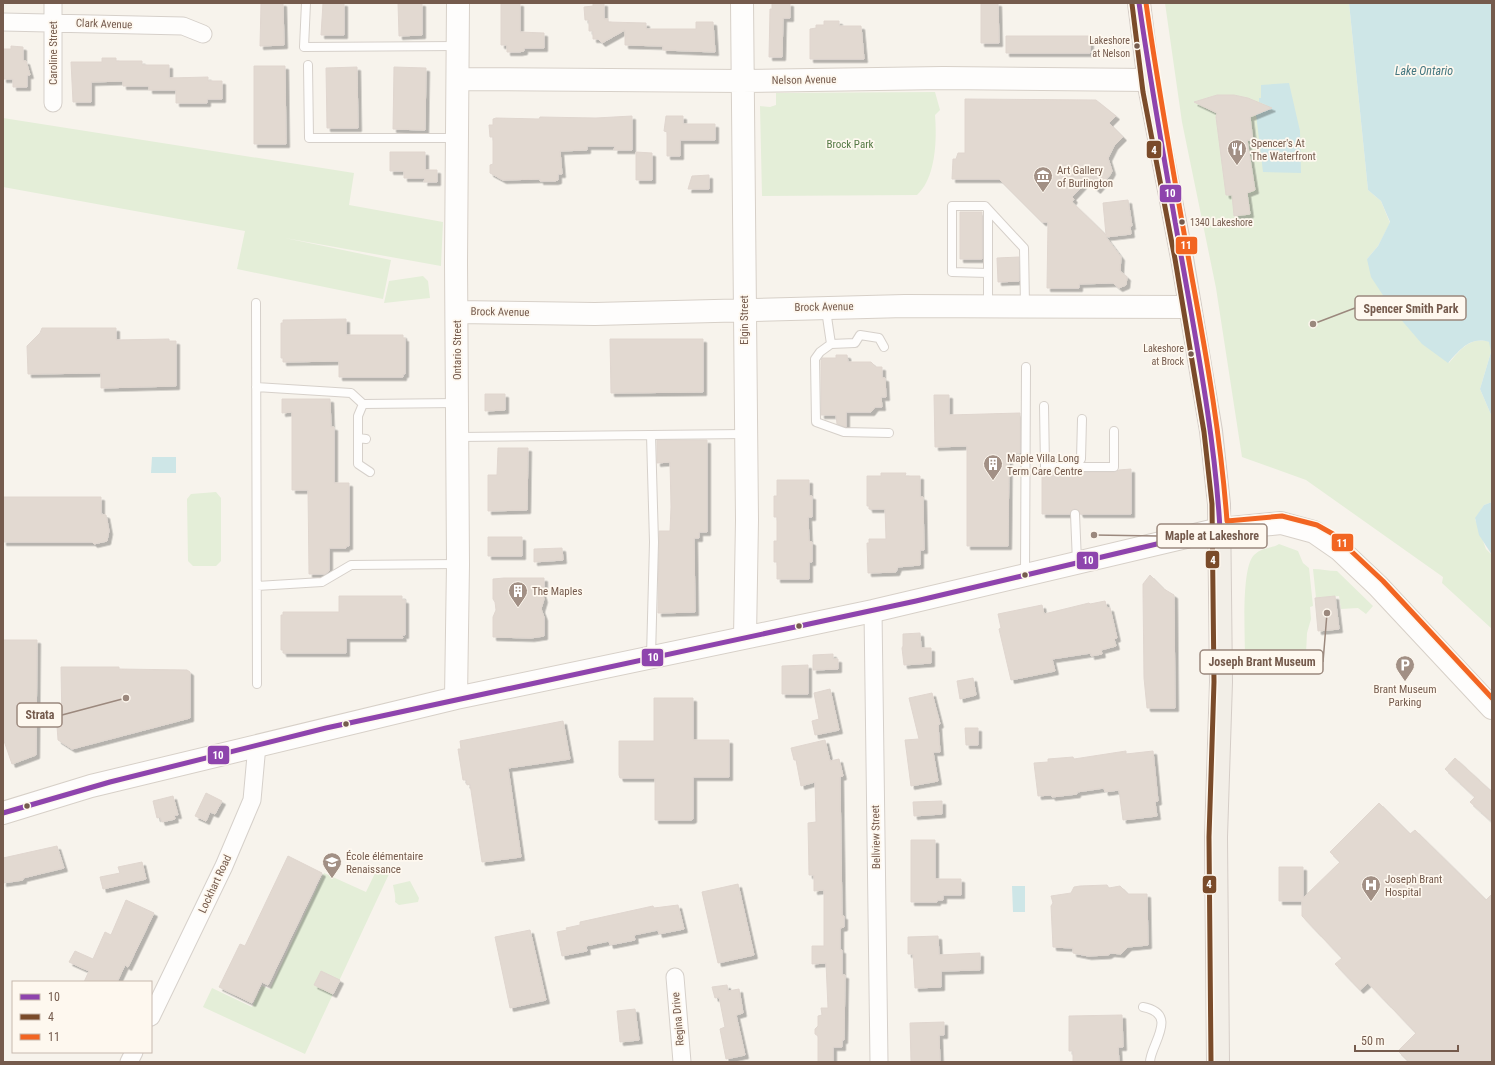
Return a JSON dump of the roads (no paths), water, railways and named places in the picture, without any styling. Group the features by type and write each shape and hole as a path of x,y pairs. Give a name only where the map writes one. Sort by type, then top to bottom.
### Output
{"main road":[{"path":"1139,3 1149,80 1211,431 1220,529 1221,697 1216,837 1218,1062"}],"street":[{"name":"Caroline Street","path":"53,3 53,103"},
{"name":"Ontario Street","path":"456,698 458,564 458,3"},
{"name":"Elgin Street","path":"742,3 747,520 745,637"},
{"name":"Clark Avenue","path":"3,22 183,26 203,34"},
{"name":"Nelson Avenue","path":"458,80 742,81 943,78 1149,80"},
{"name":"Brock Avenue","path":"457,312 595,314 744,311 826,307 1190,307"},
{"path":"3,813 92,786 456,698 872,611 1220,529 1281,524 1314,532 1329,540 1378,586 1492,708"},
{"name":"Bellview Street","path":"872,611 879,1062"},
{"name":"Lockhart Road","path":"152,1015 224,866 252,800 257,745"},
{"name":"Regina Drive","path":"675,977 682,1062"},
{"path":"129,1062 134,1053"}],"lane":[{"path":"306,3 304,47 458,46"},
{"path":"308,65 309,138 457,138"},
{"path":"988,272 952,272 952,206 985,206 1024,248 1025,306"},
{"path":"988,210 988,306"},
{"path":"256,303 257,684"},
{"path":"826,307 831,344"},
{"path":"884,347 879,338 860,335 855,343 831,344 820,352 815,359 816,422 844,432 889,433"},
{"path":"1025,575 1026,368"},
{"path":"256,388 351,393 363,404 458,403"},
{"path":"363,404 358,416 362,438 358,464 370,472"},
{"path":"1044,406 1045,467 1114,467 1114,431"},
{"path":"1076,468 1082,458 1082,419"},
{"path":"458,437 746,434"},
{"path":"651,435 654,542 651,657"},
{"path":"1076,514 1077,563"},
{"path":"257,586 322,582 351,565 458,564"},
{"path":"1143,1007 1152,1009 1159,1017 1161,1023 1160,1034 1150,1058 1150,1062"}],"water":[{"name":"Lake Ontario","path":"1349,3 1492,3 1492,417 1480,389 1491,352 1489,342 1476,341 1466,345 1448,363 1422,344 1392,309 1371,277 1367,259 1378,246 1390,222 1381,201 1368,190"},
{"path":"1289,83 1300,131 1301,173 1263,172 1256,114 1266,110 1266,105 1259,102 1259,98 1261,98 1261,85"},
{"path":"152,457 176,457 176,473 151,473"},
{"path":"1492,502 1492,555 1479,535 1475,518 1484,505"},
{"path":"1012,886 1025,886 1025,912 1013,912"}],"place":[{"name":"Lakeshore at Nelson","path":"1137,46"},
{"name":"Spencer's At The Waterfront","path":"1237,166"},
{"name":"Art Gallery of Burlington","path":"1043,193"},
{"name":"1340 Lakeshore","path":"1182,222"},
{"name":"Spencer Smith Park","path":"1313,324"},
{"name":"Lakeshore at Brock","path":"1191,354"},
{"name":"Maple Villa Long Term Care Centre","path":"993,481"},
{"name":"Maple at Lakeshore","path":"1094,535"},
{"name":"The Maples","path":"518,608"},
{"name":"Joseph Brant Museum","path":"1327,613"},
{"name":"Brant Museum Parking","path":"1405,682"},
{"name":"Strata","path":"126,698"},
{"name":"École élémentaire Renaissance","path":"332,879"},
{"name":"Joseph Brant Hospital","path":"1371,902"}],"park label":[{"name":"Brock Park","path":"850,144"}]}
